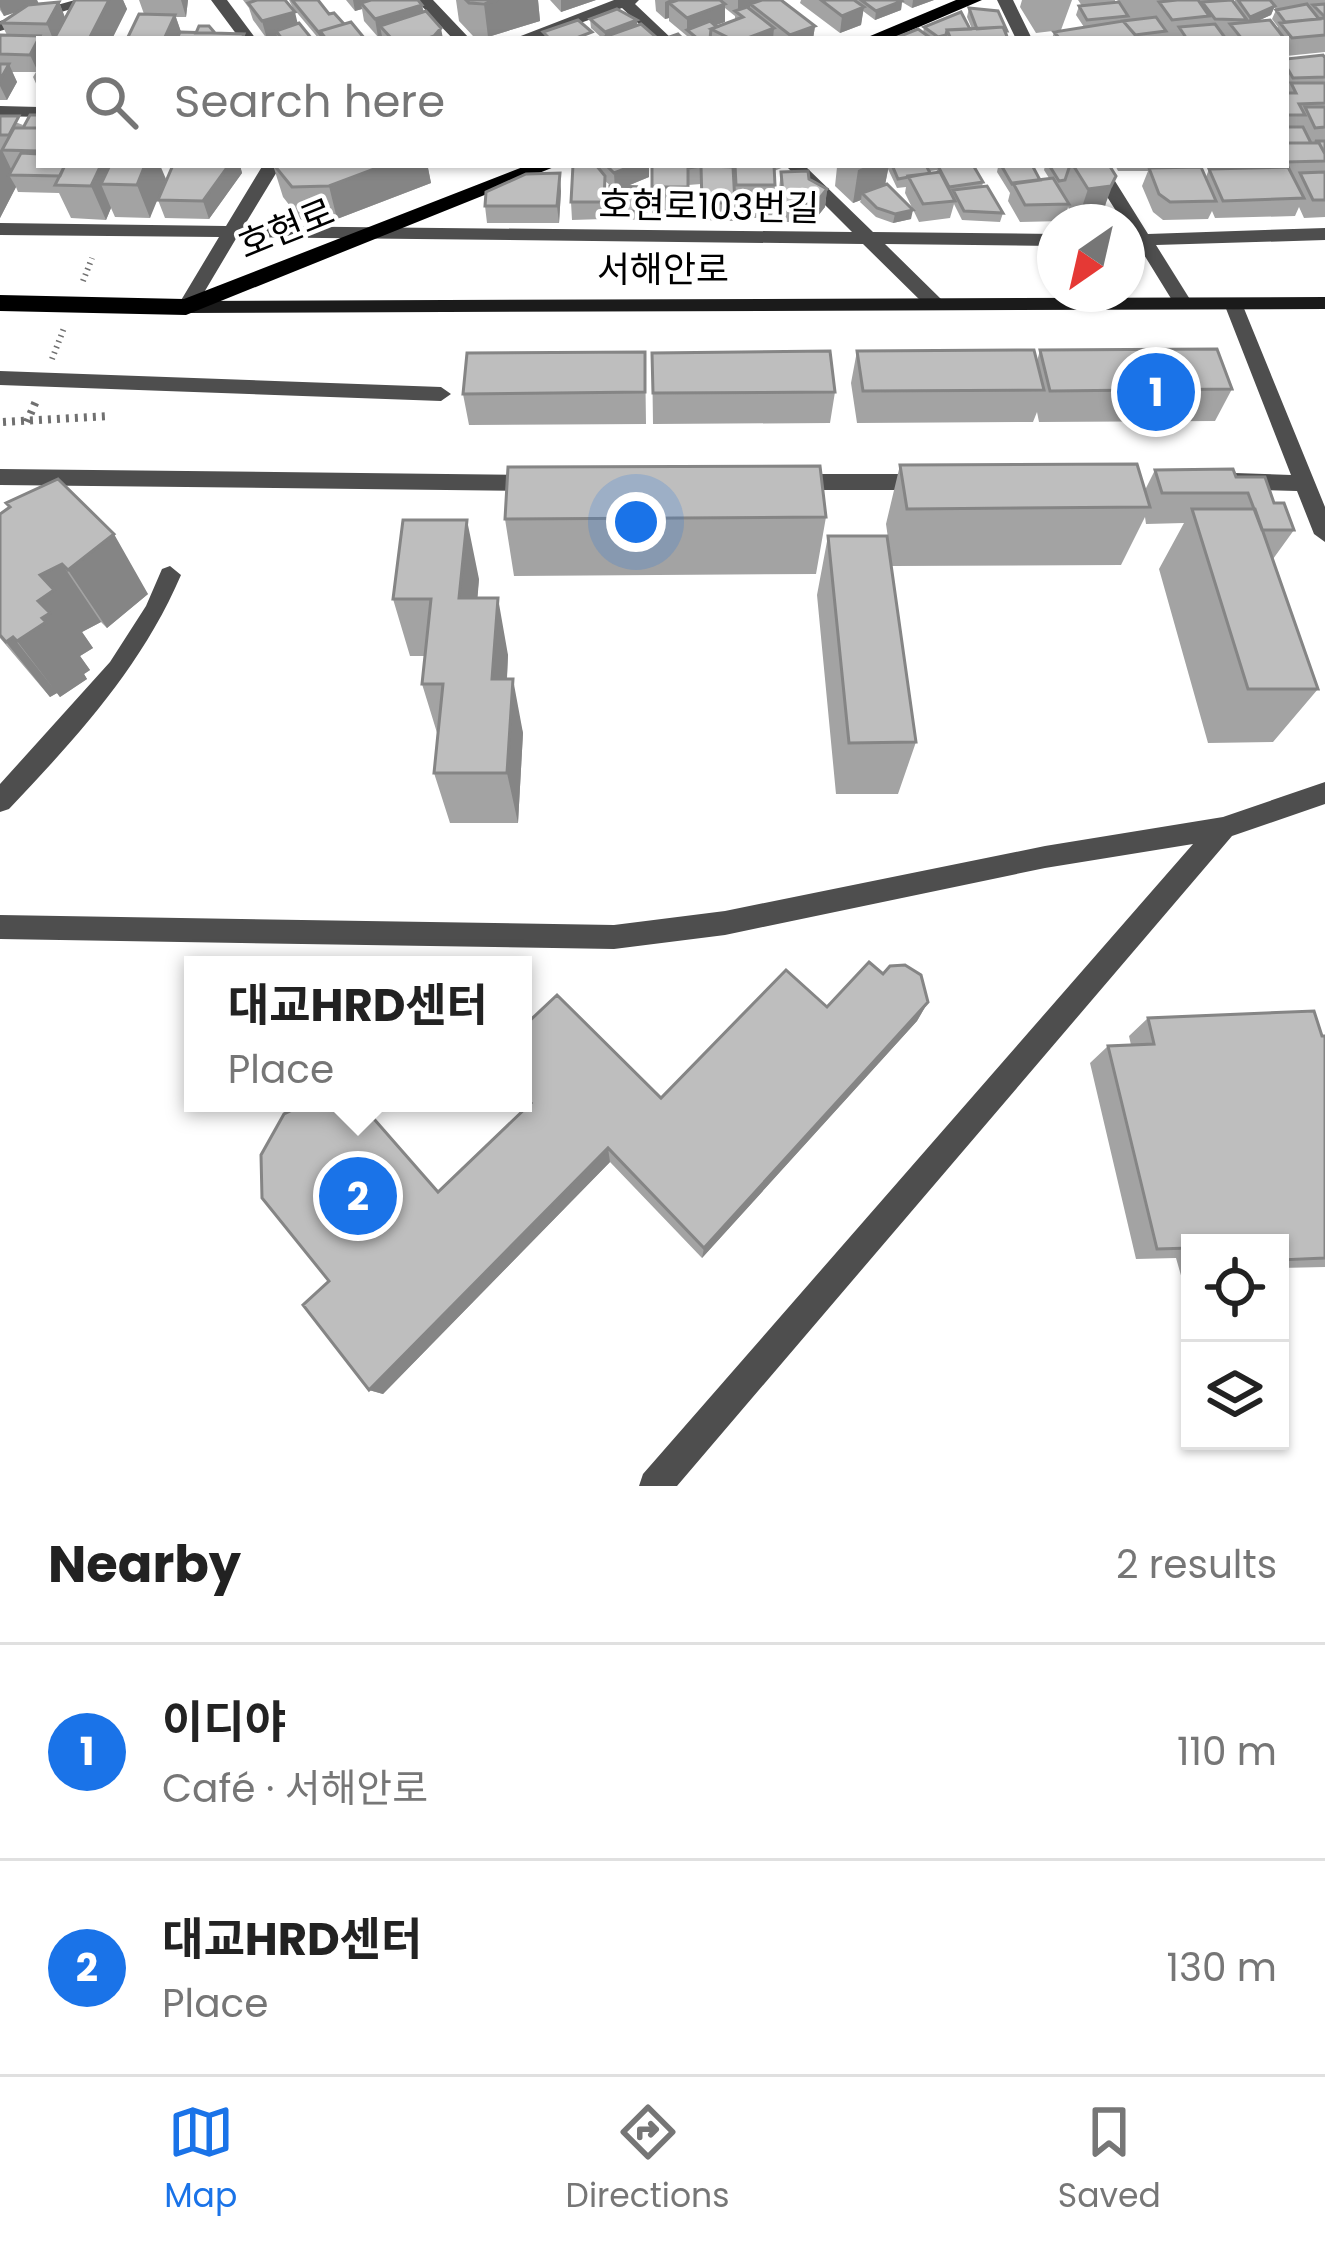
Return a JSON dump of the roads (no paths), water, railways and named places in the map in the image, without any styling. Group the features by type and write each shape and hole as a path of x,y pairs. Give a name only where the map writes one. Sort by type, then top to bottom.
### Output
{"main road":[{"path":"881,36 973,0"},
{"name":"호현로","path":"186,307 540,168"},
{"name":"서해안로","path":"0,303 186,307 1325,303"}],"street":[{"path":"0,26 92,0"},
{"path":"219,0 246,36"},
{"path":"424,0 459,36"},
{"path":"1005,0 1023,36"},
{"path":"528,36 626,1 661,36"},
{"path":"0,111 36,112"},
{"path":"186,307 270,168"},
{"path":"797,168 934,304"},
{"path":"1098,168 1116,204"},
{"name":"호현로103번길","path":"0,230 1037,240"},
{"path":"1145,240 1325,234"},
{"path":"1145,253 1182,302"},
{"path":"1234,306 1325,534"},
{"path":"0,377 441,394"},
{"path":"0,477 552,483"},
{"path":"1221,481 1304,483"},
{"path":"767,482 958,482"},
{"path":"0,801 84,713 133,650 152,624 170,575"},
{"path":"0,927 614,937 724,923 1046,857 1223,828 1325,793"},
{"path":"655,1486 1223,828"}],"place":[{"name":"이디야","path":"1156,392"},
{"name":"대교HRD센터","path":"358,1196"}]}
